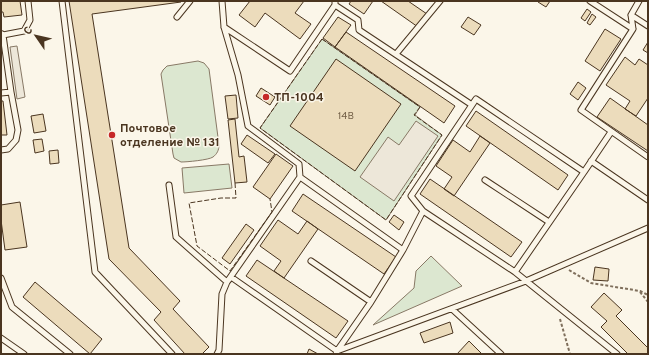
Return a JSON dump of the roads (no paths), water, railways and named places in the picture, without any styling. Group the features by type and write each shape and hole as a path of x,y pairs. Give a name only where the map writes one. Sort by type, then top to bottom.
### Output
{"lane":[{"path":"1,150 8,149 16,140 18,130 2,34 24,32 30,20 28,1"},
{"path":"62,1 95,272 172,354"},
{"path":"177,17 190,1"},
{"path":"216,354 219,350 222,294 229,280 300,177 299,164 248,126 238,75 224,26 222,1"},
{"path":"396,54 440,1"},
{"path":"590,1 633,29"},
{"path":"639,1 631,15 633,29 581,110 648,157"},
{"path":"224,26 290,71 335,3 358,20 359,30 472,105"},
{"path":"631,15 648,26"},
{"path":"1,93 11,92"},
{"path":"584,172 476,99 411,196 423,211 515,272 617,354"},
{"path":"515,272 611,132"},
{"path":"591,161 648,200"},
{"path":"300,177 403,250"},
{"path":"485,180 549,222"},
{"path":"169,185 176,237 229,280 336,352"},
{"path":"336,352 371,302 403,250 423,211"},
{"path":"336,352 526,281 648,228"},
{"path":"311,261 371,302"},
{"path":"1,278 12,307 70,354"},
{"path":"452,308 501,354"},
{"path":"1,338 24,354"}],"place":[{"name":"ТП-1004","path":"266,97"},
{"name":"Почтовое отделение № 131","path":"112,135"}]}
